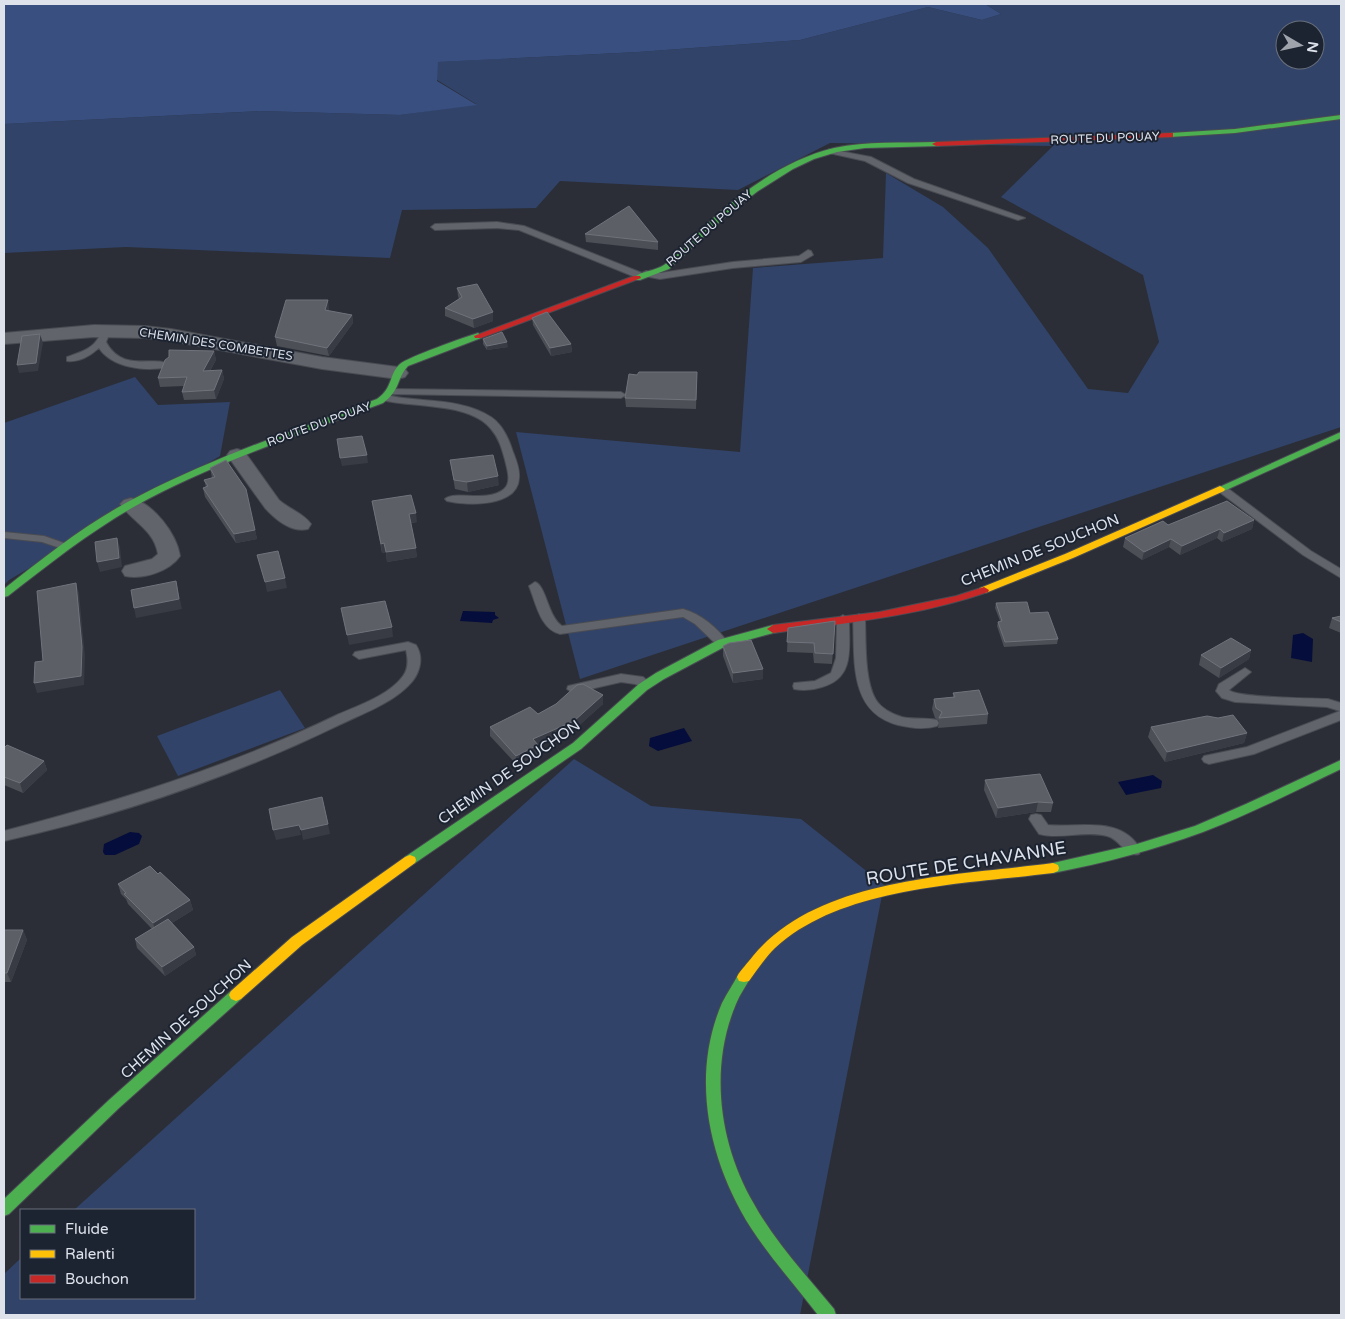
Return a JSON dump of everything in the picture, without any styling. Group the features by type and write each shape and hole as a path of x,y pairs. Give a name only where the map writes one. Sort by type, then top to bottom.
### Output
{"street":[{"name":"ROUTE DU POUAY","path":"398,372 402,366 421,356 666,267 725,212 755,189 810,157 832,151 865,146 1187,134 1281,126 1341,117"},
{"name":"CHEMIN DES COMBETTES","path":"4,339 171,335 332,364 398,372"},
{"path":"389,395 398,382 398,372"},
{"name":"ROUTE DU POUAY","path":"4,594 64,546 131,504 195,472 288,434 365,408 389,395"},
{"name":"CHEMIN DE SOUCHON","path":"4,1209 114,1104 297,941 451,830 577,746 647,684 722,644 766,630 896,612 980,592 1069,556 1341,435"},
{"path":"237,455 272,504 279,511 300,524"},
{"path":"131,504 149,519 169,549 169,556 160,564 133,571"},
{"name":"ROUTE DE CHAVANNE","path":"828,1315 754,1219 729,1173 716,1126 712,1080 716,1037 733,993 755,960 786,933 821,912 857,898 892,890 1040,870 1134,850 1221,821 1335,766"}],"lane":[{"path":"832,151 868,159 911,181 1021,218"},
{"path":"435,227 497,225 521,228 643,275 660,276 733,265 801,259 808,255 808,253"},
{"path":"71,359 88,353 103,336"},
{"path":"103,336 102,346 112,355 134,365 148,367 164,365"},
{"path":"389,395 622,395"},
{"path":"389,395 394,400 454,405 488,419 498,430 508,449 514,479 511,488 501,496 489,499 451,499"},
{"path":"1222,489 1306,552 1341,574"},
{"path":"4,535 44,539 64,546"},
{"path":"536,586 548,619 554,628 560,630 683,613 696,617 706,630 722,644"},
{"path":"859,618 865,689 870,702 880,712 902,721 916,724 932,723"},
{"path":"799,686 827,683 839,673 842,665 843,619"},
{"path":"4,836 123,805 290,743 373,703 399,687 409,677 413,667 414,654 412,648 408,646 359,655"},
{"path":"1245,672 1224,687 1222,691 1225,695 1231,698 1328,703 1341,707"},
{"path":"573,689 622,678 637,679 647,684"},
{"path":"1209,759 1249,751 1341,715"},
{"path":"1335,766 1341,777"},
{"path":"1036,819 1044,830 1100,830 1111,832 1127,839 1134,850"}],"shaded area":[{"path":"4,4 985,4 1001,14 982,20 928,7 800,40 638,52 438,62 437,81 477,105 400,115 259,111 4,124"},
{"path":"985,4 1341,4 1341,427 580,679 516,432 740,452 753,268 883,258 886,173 943,207 988,248 1088,389 1128,393 1159,342 1143,275 1001,197 1053,146 830,143 738,190 560,181 536,208 402,210 390,258 126,247 4,253 4,124 259,111 400,115 476,104 437,80 437,62 638,52 800,40 928,7 982,20 1001,14"},
{"path":"135,377 158,405 230,402 220,456 9,580 4,585 4,423"},
{"path":"463,611 495,612 495,615 499,618 493,620 492,623 460,621"},
{"path":"1303,633 1313,639 1312,662 1291,658 1293,635"},
{"path":"280,690 305,728 178,776 157,736"},
{"path":"684,728 692,741 658,751 649,746 650,738"},
{"path":"574,759 651,806 801,819 884,885 800,1315 4,1315 4,1274 20,1259 20,1299 195,1299 195,1209 75,1209"},
{"path":"1153,775 1162,781 1161,788 1126,795 1118,782"},
{"path":"130,832 139,833 142,836 139,844 115,855 105,855 103,852 104,844"}],"building":[{"path":"629,206 658,242 585,234"},
{"path":"477,284 493,312 473,319 445,308 462,297 457,288"},
{"path":"286,300 328,300 325,310 352,315 327,348 275,337"},
{"path":"547,312 571,344 550,348 532,318"},
{"path":"502,332 507,342 487,346 483,339"},
{"path":"40,334 36,363 17,365 22,336"},
{"path":"169,350 214,351 203,371 222,370 214,390 182,392 187,377 158,378 165,360 169,357"},
{"path":"639,372 697,372 696,400 625,398 629,374 637,375"},
{"path":"362,436 367,455 340,458 337,439"},
{"path":"493,455 498,476 467,482 454,480 450,460"},
{"path":"226,460 246,489 255,530 234,534 203,488 208,486 204,480 215,477 210,468"},
{"path":"411,495 416,513 409,514 416,548 386,552 384,543 381,544 372,501"},
{"path":"1227,501 1254,520 1224,533 1220,529 1182,546 1171,539 1144,552 1125,538 1163,521 1168,525"},
{"path":"117,538 119,558 97,562 95,542"},
{"path":"278,551 285,578 265,582 257,555"},
{"path":"176,581 179,599 134,608 131,590"},
{"path":"76,583 82,647 81,676 34,683 35,662 43,661 37,591"},
{"path":"385,601 392,627 347,635 341,608"},
{"path":"1027,602 1030,613 1048,612 1058,639 1005,642 998,622 1002,621 996,603"},
{"path":"1341,616 1341,622 1332,618"},
{"path":"835,621 833,654 815,653 814,643 787,642 788,628"},
{"path":"1231,638 1251,650 1221,668 1201,655"},
{"path":"751,640 763,669 733,673 723,646 729,643"},
{"path":"583,684 603,695 574,721 533,739 538,745 516,756 490,727 530,707 538,714 556,704 577,685"},
{"path":"979,690 988,714 939,718 942,712 936,708 934,699 955,697 953,693"},
{"path":"1233,715 1247,733 1167,752 1151,727 1207,716 1218,718"},
{"path":"7,745 44,761 20,783 4,777 4,748"},
{"path":"1040,774 1053,803 1038,802 998,808 985,780"},
{"path":"322,797 328,824 301,830 299,825 273,830 269,809"},
{"path":"150,866 158,874 160,872 190,900 153,923 124,894 126,893 118,884"},
{"path":"168,919 194,947 162,967 135,939"},
{"path":"4,930 23,930 7,973 4,973"}],"traffic: fast":[{"path":"1170,135 1235,131 1341,117"},
{"path":"637,278 666,267 725,212 755,189 790,167 811,157 836,150 865,146 936,144"},
{"path":"4,594 71,541 144,497 227,459 380,401 391,392 398,373 405,364 478,336"},
{"path":"1220,489 1341,435"},
{"path":"410,860 577,746 643,687 660,676 722,643 773,629"},
{"path":"1053,868 1137,849 1199,829 1250,808 1341,764"},
{"path":"744,977 729,1004 720,1029 715,1055 714,1108 719,1135 726,1161 748,1209 776,1250 828,1315"},
{"path":"4,1209 114,1104 236,995"}],"traffic: slow":[{"path":"984,590 1069,556 1220,489"},
{"path":"236,995 297,941 410,860"},
{"path":"744,977 770,945 803,921 842,904 884,892 927,884 1053,868"}],"traffic: jam":[{"path":"936,144 1170,135"},
{"path":"478,336 637,278"},
{"path":"773,629 879,615 958,599 984,590"}]}
